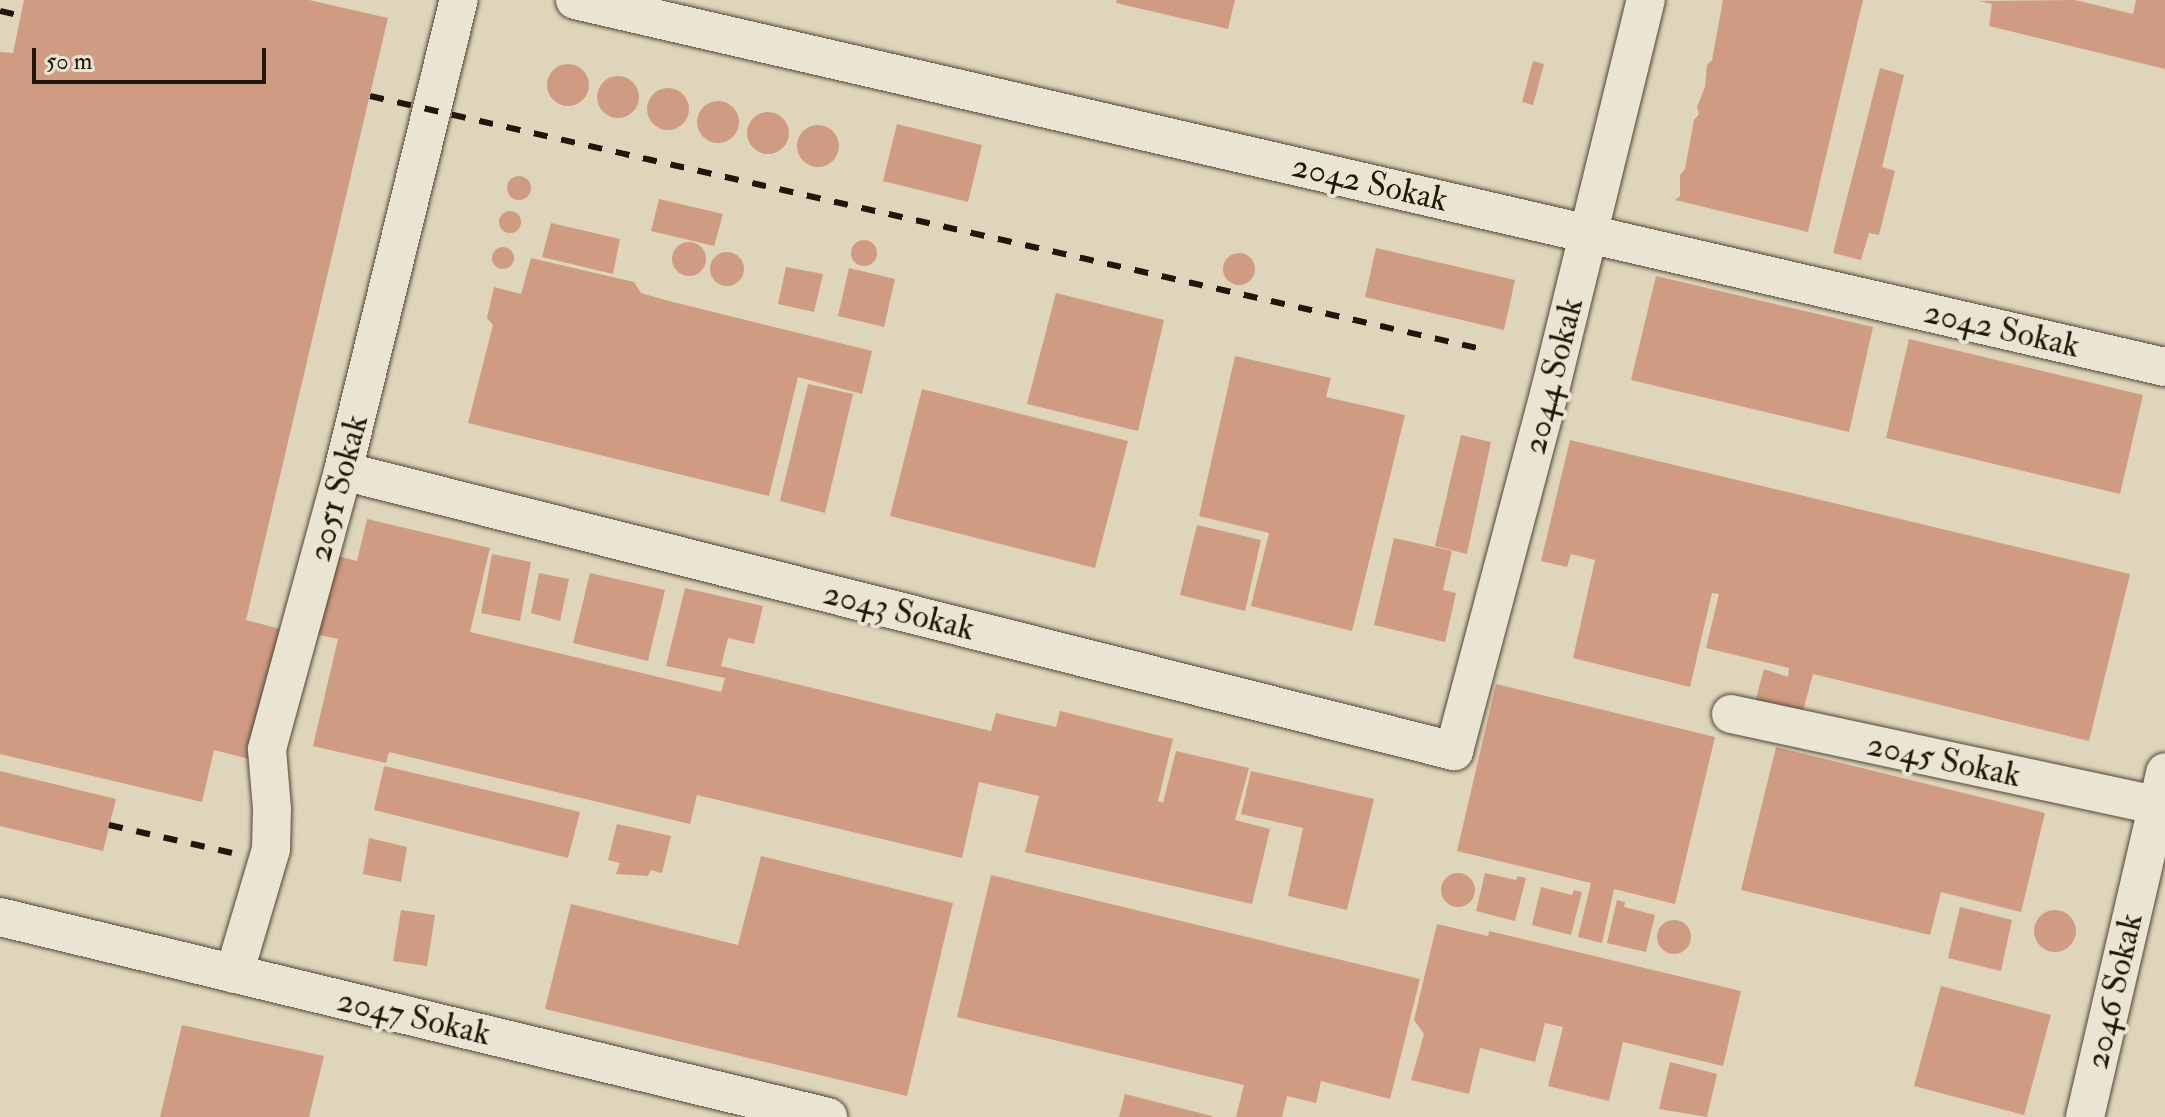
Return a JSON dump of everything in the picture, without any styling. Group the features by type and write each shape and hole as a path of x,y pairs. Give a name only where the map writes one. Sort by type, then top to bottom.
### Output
{"lane":[{"name":"2051 Sokak","path":"234,974 271,849 272,809 267,749 343,471 459,0"},
{"name":"2042 Sokak","path":"575,0 2165,367"},
{"name":"2044 Sokak","path":"1454,751 1589,234 1646,0"},
{"name":"2043 Sokak","path":"343,471 1454,751"},
{"name":"2045 Sokak","path":"1731,714 2162,795"},
{"name":"2046 Sokak","path":"2085,1117 2162,795"},
{"name":"2047 Sokak","path":"0,917 828,1117"}],"building":[{"path":"24,0 309,0 388,18 246,620 284,630 253,760 214,750 202,802 0,754 0,52 13,53"},
{"path":"1117,0 1235,0 1228,29 1116,3"},
{"path":"1723,0 1863,0 1808,232 1675,200 1680,196 1680,175 1685,169 1694,120 1699,114 1697,107 1705,87 1707,65 1712,60"},
{"path":"2075,0 2133,14 2136,0 2165,0 2165,69 1989,26 1992,4 1979,1"},
{"path":"1533,61 1544,64 1533,105 1522,102"},
{"path":"568,64 583,70 589,85 583,100 568,106 553,100 547,85 553,70"},
{"path":"1880,68 1904,75 1882,167 1895,171 1879,235 1869,233 1861,260 1833,253"},
{"path":"618,76 633,82 639,97 633,112 618,118 603,112 597,97 603,82"},
{"path":"668,88 683,94 689,109 683,124 668,130 653,124 647,109 653,94"},
{"path":"718,101 733,107 739,122 733,137 718,143 703,137 697,122 703,107"},
{"path":"768,112 783,118 789,133 783,148 768,154 753,148 747,133 753,118"},
{"path":"897,124 982,145 968,202 883,181"},
{"path":"818,125 833,131 839,146 833,161 818,167 803,161 797,146 803,131"},
{"path":"519,176 530,183 531,188 524,199 519,200 508,193 507,188 514,177"},
{"path":"659,199 723,214 714,246 651,231"},
{"path":"510,211 518,214 521,222 518,230 510,233 502,230 499,222 502,214"},
{"path":"551,223 620,239 613,274 542,257"},
{"path":"864,240 873,244 877,253 873,262 864,266 855,262 851,253 855,244"},
{"path":"689,242 701,247 706,259 701,271 689,276 677,271 672,259 677,247"},
{"path":"503,247 511,250 514,258 511,266 503,269 495,266 492,258 495,250"},
{"path":"1376,248 1515,280 1504,330 1365,297"},
{"path":"727,252 739,257 744,269 739,281 727,286 715,281 710,269 715,257"},
{"path":"1239,253 1250,258 1255,269 1250,280 1239,285 1228,280 1223,269 1228,258"},
{"path":"531,258 634,282 641,293 669,301 872,351 862,394 798,377 769,496 468,423 493,325 487,318 494,287 521,294"},
{"path":"786,267 823,274 814,312 778,304"},
{"path":"849,268 895,279 884,327 838,316"},
{"path":"1656,276 1873,327 1849,432 1631,380"},
{"path":"1056,293 1164,320 1138,431 1027,404"},
{"path":"1909,339 2143,395 2120,494 1886,438"},
{"path":"1235,356 1331,378 1326,397 1405,415 1352,631 1251,606 1269,533 1199,516"},
{"path":"808,384 853,394 825,513 780,501"},
{"path":"922,389 1128,441 1095,568 890,516"},
{"path":"1461,435 1491,442 1467,554 1435,546"},
{"path":"1570,440 2130,574 2089,741 1813,674 1803,711 1767,701 1766,705 1755,702 1764,669 1788,677 1789,668 1706,648 1719,594 1712,593 1690,687 1573,658 1595,560 1571,554 1567,567 1541,561"},
{"path":"367,519 490,548 470,632 721,692 725,678 666,666 685,588 763,606 754,644 728,638 721,666 991,731 996,713 1056,727 1060,711 1173,739 1158,801 1163,803 1176,751 1249,768 1235,820 1270,829 1252,904 1025,852 1039,796 979,782 962,858 697,795 690,824 389,752 386,763 313,746 338,639 307,632 326,553 357,561"},
{"path":"1197,525 1261,540 1245,611 1180,595"},
{"path":"1394,538 1452,551 1443,590 1456,593 1445,642 1374,625"},
{"path":"492,554 531,562 520,621 481,613"},
{"path":"539,573 569,579 560,621 531,613"},
{"path":"590,573 665,590 648,661 573,643"},
{"path":"1496,684 1715,737 1675,904 1614,889 1602,943 1578,937 1591,883 1457,851"},
{"path":"1776,747 2045,813 2021,912 1941,892 1930,935 1741,890"},
{"path":"384,766 580,812 568,858 374,810"},
{"path":"0,771 116,799 103,851 0,826"},
{"path":"1251,771 1374,799 1347,910 1288,896 1303,828 1241,814"},
{"path":"617,824 671,836 662,873 651,870 648,876 616,874 620,863 608,860"},
{"path":"369,838 407,847 401,882 363,874"},
{"path":"761,856 953,903 907,1096 545,1009 571,904 738,945"},
{"path":"1458,873 1470,878 1475,890 1470,902 1458,907 1446,902 1441,890 1446,878"},
{"path":"1485,873 1516,880 1518,876 1526,878 1515,921 1476,911"},
{"path":"991,875 1420,979 1390,1099 1321,1081 1316,1103 1287,1096 1282,1117 1236,1117 1244,1085 957,1017"},
{"path":"1541,887 1572,895 1574,890 1582,892 1571,935 1532,925"},
{"path":"1617,900 1625,902 1624,907 1655,915 1646,952 1607,943"},
{"path":"1960,907 2012,920 2001,971 1948,958"},
{"path":"401,910 435,915 427,966 393,961"},
{"path":"2055,910 2070,916 2076,931 2070,946 2055,952 2040,946 2034,931 2040,916"},
{"path":"1674,920 1686,925 1691,937 1686,949 1674,954 1662,949 1657,937 1662,925"},
{"path":"1437,924 1488,936 1489,931 1741,991 1723,1066 1623,1042 1609,1101 1548,1086 1563,1027 1545,1023 1535,1062 1480,1048 1469,1094 1411,1080 1424,1034 1414,1020"},
{"path":"1941,986 2051,1015 2024,1115 1914,1086"},
{"path":"182,1025 324,1056 309,1117 160,1117"},
{"path":"1670,1062 1717,1074 1707,1117 1659,1109"},
{"path":"1125,1094 1212,1116 1212,1117 1119,1117"}],"railway":[{"path":"0,11 21,16"},
{"path":"370,96 1477,348"},
{"path":"109,825 246,856"}]}
